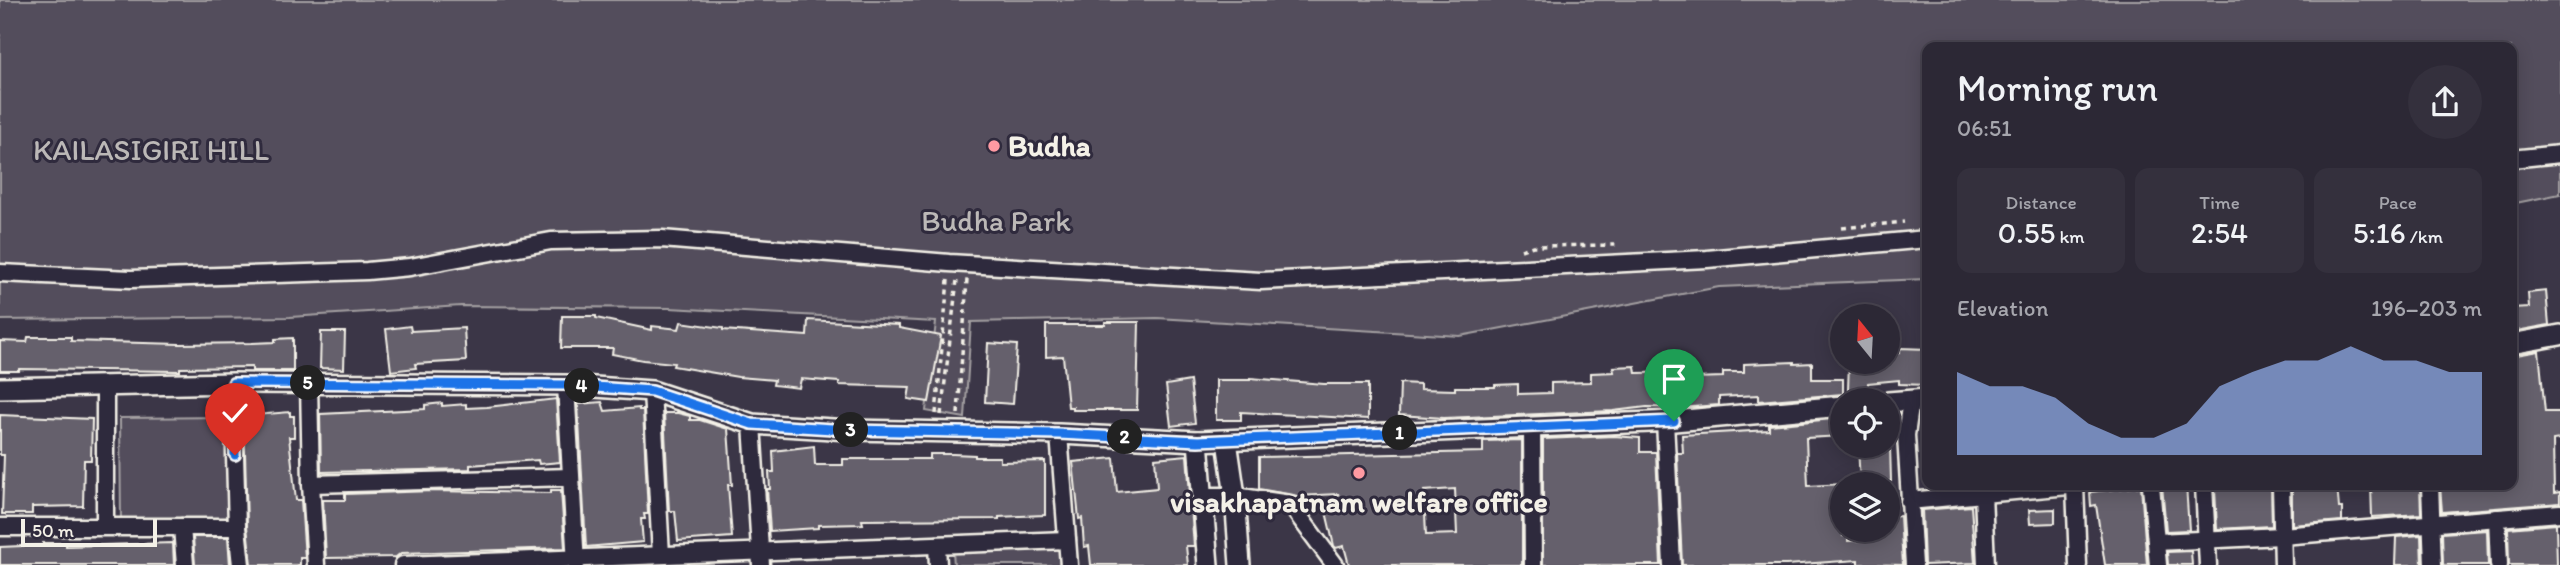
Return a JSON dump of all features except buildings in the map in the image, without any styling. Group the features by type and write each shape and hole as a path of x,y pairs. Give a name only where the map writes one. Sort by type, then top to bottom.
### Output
{"street":[{"path":"2517,158 2560,154"},
{"path":"0,273 131,279 367,271 410,267 551,241 662,239 959,263 1261,281 1707,258 1922,239"},
{"path":"2517,343 2560,335"},
{"path":"233,383 237,527 241,565"},
{"path":"0,388 233,383 566,385 652,391 752,424 849,430 941,423 1059,434 1198,441 1665,421 1830,407"},
{"path":"309,383 310,484 316,565"},
{"path":"566,385 576,562"},
{"path":"105,387 106,526"},
{"path":"652,391 661,555"},
{"path":"1900,401 1919,400 1906,435 1914,565"},
{"path":"1665,421 1672,565"},
{"path":"752,424 761,558"},
{"path":"1531,427 1533,565"},
{"path":"1059,434 1069,565"},
{"path":"1198,441 1208,565"},
{"path":"1227,441 1236,496 1240,565"},
{"path":"310,484 571,477"},
{"path":"1909,501 2025,490"},
{"path":"2077,490 2078,565"},
{"path":"2152,490 2158,565"},
{"path":"2204,490 2208,565"},
{"path":"2281,490 2283,565"},
{"path":"2430,490 2433,565"},
{"path":"1983,494 1986,565"},
{"path":"1202,496 1236,496 1290,504 1335,565"},
{"path":"2157,542 2282,536 2560,513"},
{"path":"2497,518 2499,565"},
{"path":"0,527 237,527"},
{"path":"182,527 185,565"},
{"path":"403,565 576,562 661,555 848,557 937,545 1067,540"},
{"path":"937,545 938,565"}],"path":[{"path":"941,423 958,417 959,263"},
{"path":"941,423 959,263"},
{"path":"941,423 934,413 959,263"}],"green space":[{"name":"KAILASIGIRI HILL","path":"0,0 2560,0 2560,194 2517,203 2517,42 1922,42 1922,279 1719,287 1460,336 1157,318 971,322 965,418 926,411 936,322 669,308 461,306 290,317 0,320"},
{"path":"230,417 231,520 121,522 120,418"},
{"path":"1059,543 1061,565 954,565 953,551"}],"place":[{"name":"Budha","path":"994,146"},
{"name":"visakhapatnam welfare office","path":"1359,473"}],"route":[{"path":"235,455 233,383 566,385 652,391 752,424 849,430 940,430 1198,441 1674,421"}],"park label":[{"name":"Budha Park","path":"996,221"}]}
